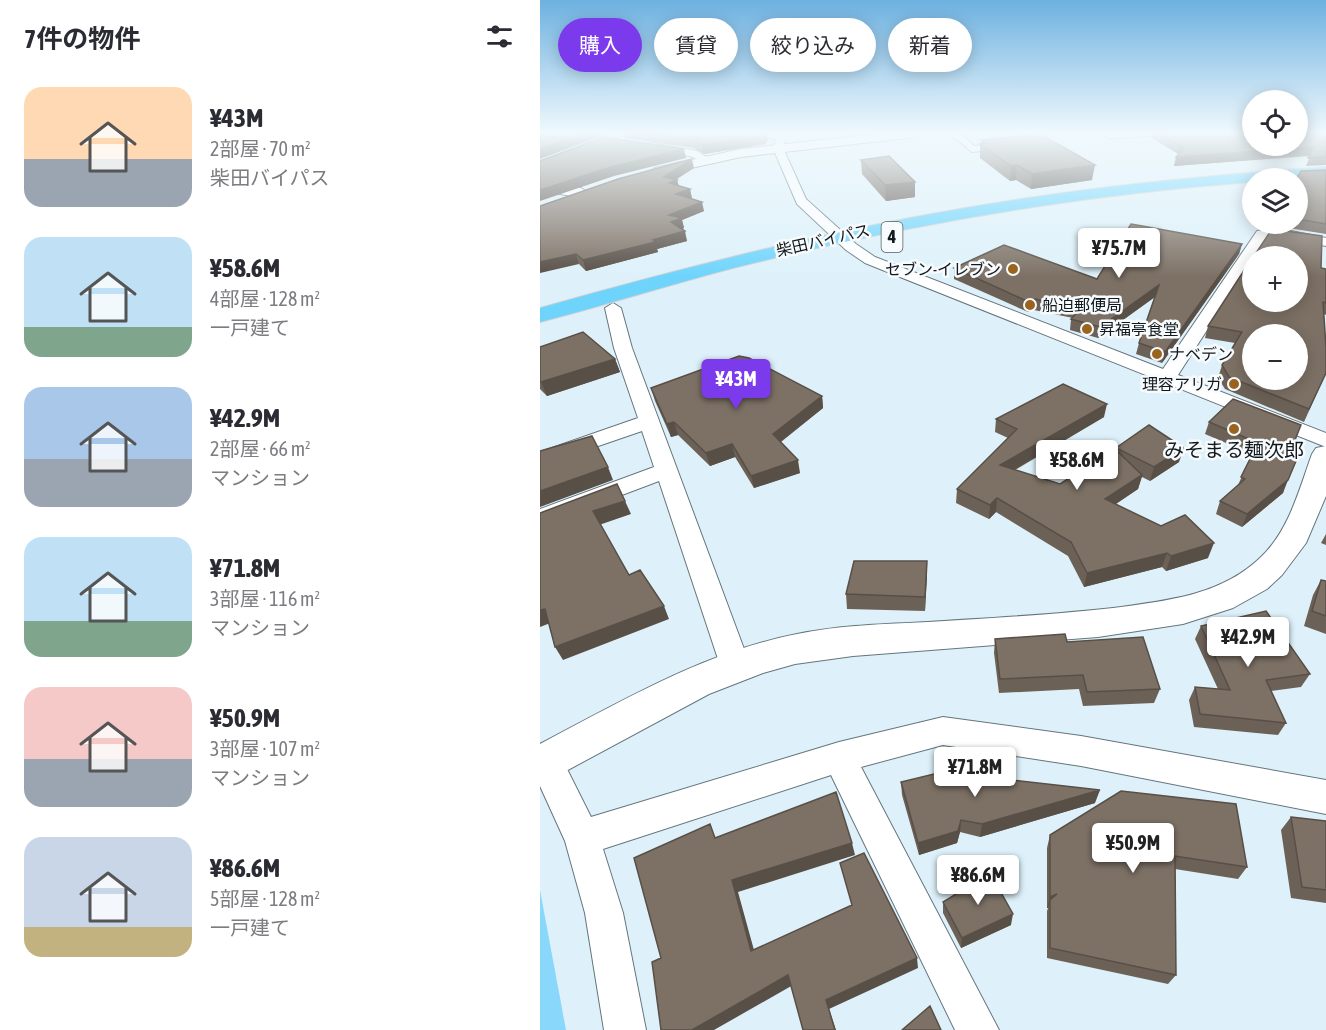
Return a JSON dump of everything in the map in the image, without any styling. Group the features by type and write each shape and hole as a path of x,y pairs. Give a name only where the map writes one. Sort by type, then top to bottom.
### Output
{"highway":[{"name":"柴田バイパス","path":"540,315 652,282 845,241 970,211 1102,191 1219,181"},
{"name":"柴田バイパス","path":"540,329 845,241 1054,208 1242,187"}],"street":[{"path":"792,181 801,201 845,241 870,260 1326,441"},
{"path":"540,186 586,191 550,205"},
{"path":"1167,378 1262,234 1276,232 1326,242"},
{"path":"613,308 623,348 735,665"},
{"path":"540,459 650,422"},
{"path":"625,1030 604,913 582,838 543,764 683,687 735,665 796,649 849,641 1079,627 1158,615 1219,600 1244,589 1272,566 1295,536 1326,454"},
{"path":"540,518 667,470"},
{"path":"582,838 839,757 943,731 1081,751 1326,797"},
{"path":"839,757 978,1030"}],"shaded area":[{"path":"540,890 566,1030 540,1030"}],"building":[{"path":"540,181 568,181 540,190"},
{"path":"612,181 674,181 669,183 690,189 676,194 702,202 669,215 682,218 671,222 685,231 653,240 655,242 583,260 576,254 540,262 540,206"},
{"path":"881,181 915,182 885,185"},
{"path":"1308,181 1326,181 1326,224 1308,221"},
{"path":"1131,224 1242,244 1165,352 1139,343 1159,285 1100,327 1071,319 1081,308 1035,299 1029,302 954,268 1004,245 1097,279"},
{"path":"1269,234 1322,236 1321,268 1326,269 1326,303 1323,302 1326,373 1309,409 1262,390 1308,390 1308,324 1242,324 1242,332 1208,326 1242,273 1242,312 1308,312 1308,246 1261,246"},
{"path":"583,332 615,359 541,382 540,347"},
{"path":"1242,332 1242,382 1229,377 1222,365"},
{"path":"739,356 749,358 822,396 773,434 798,460 751,476 732,444 706,453 674,422 667,424 651,388"},
{"path":"1063,384 1107,404 1000,465 1060,484 1115,449 1142,475 1105,499 1161,526 1185,515 1214,543 1171,556 1167,553 1087,573 1071,542 997,498 990,505 957,489 1017,429 996,419"},
{"path":"1233,399 1301,425 1295,440 1304,442 1288,480 1247,514 1220,501 1245,479 1241,477 1258,443 1209,422"},
{"path":"1149,425 1184,448 1154,467 1116,448"},
{"path":"592,436 608,467 540,491 540,451"},
{"path":"617,484 625,501 593,511 629,575 640,570 664,606 555,647 545,609 540,610 540,513"},
{"path":"854,561 927,561 925,597 846,594"},
{"path":"1321,580 1326,581 1326,616 1312,611"},
{"path":"1266,611 1310,674 1266,680 1286,723 1200,714 1195,687 1230,690 1201,626"},
{"path":"1065,634 1067,642 1143,637 1160,689 1087,692 1083,675 1000,679 995,639"},
{"path":"996,759 1003,779 1100,790 982,824 961,820 958,831 918,843 901,782"},
{"path":"1121,791 1236,804 1247,867 1175,856 1176,975 1050,948 1050,900 1057,894 1050,897 1050,835"},
{"path":"836,792 852,843 732,880 751,951 852,905 840,863 864,853 917,958 826,1000 835,1030 803,1030 788,975 692,1030 661,1030 652,962 661,958 634,858 710,824 715,838"},
{"path":"1291,817 1326,821 1326,890 1302,887"},
{"path":"990,873 1013,914 962,938 943,902"},
{"path":"930,1006 941,1030 902,1030"}],"place":[{"name":"セブン-イレブン","path":"1013,269"},
{"name":"船迫郵便局","path":"1030,305"},
{"name":"昇福亭食堂","path":"1087,329"},
{"name":"ナベデン","path":"1157,354"},
{"name":"理容アリガ","path":"1234,384"},
{"name":"みそまる麺次郎","path":"1234,429"}]}
